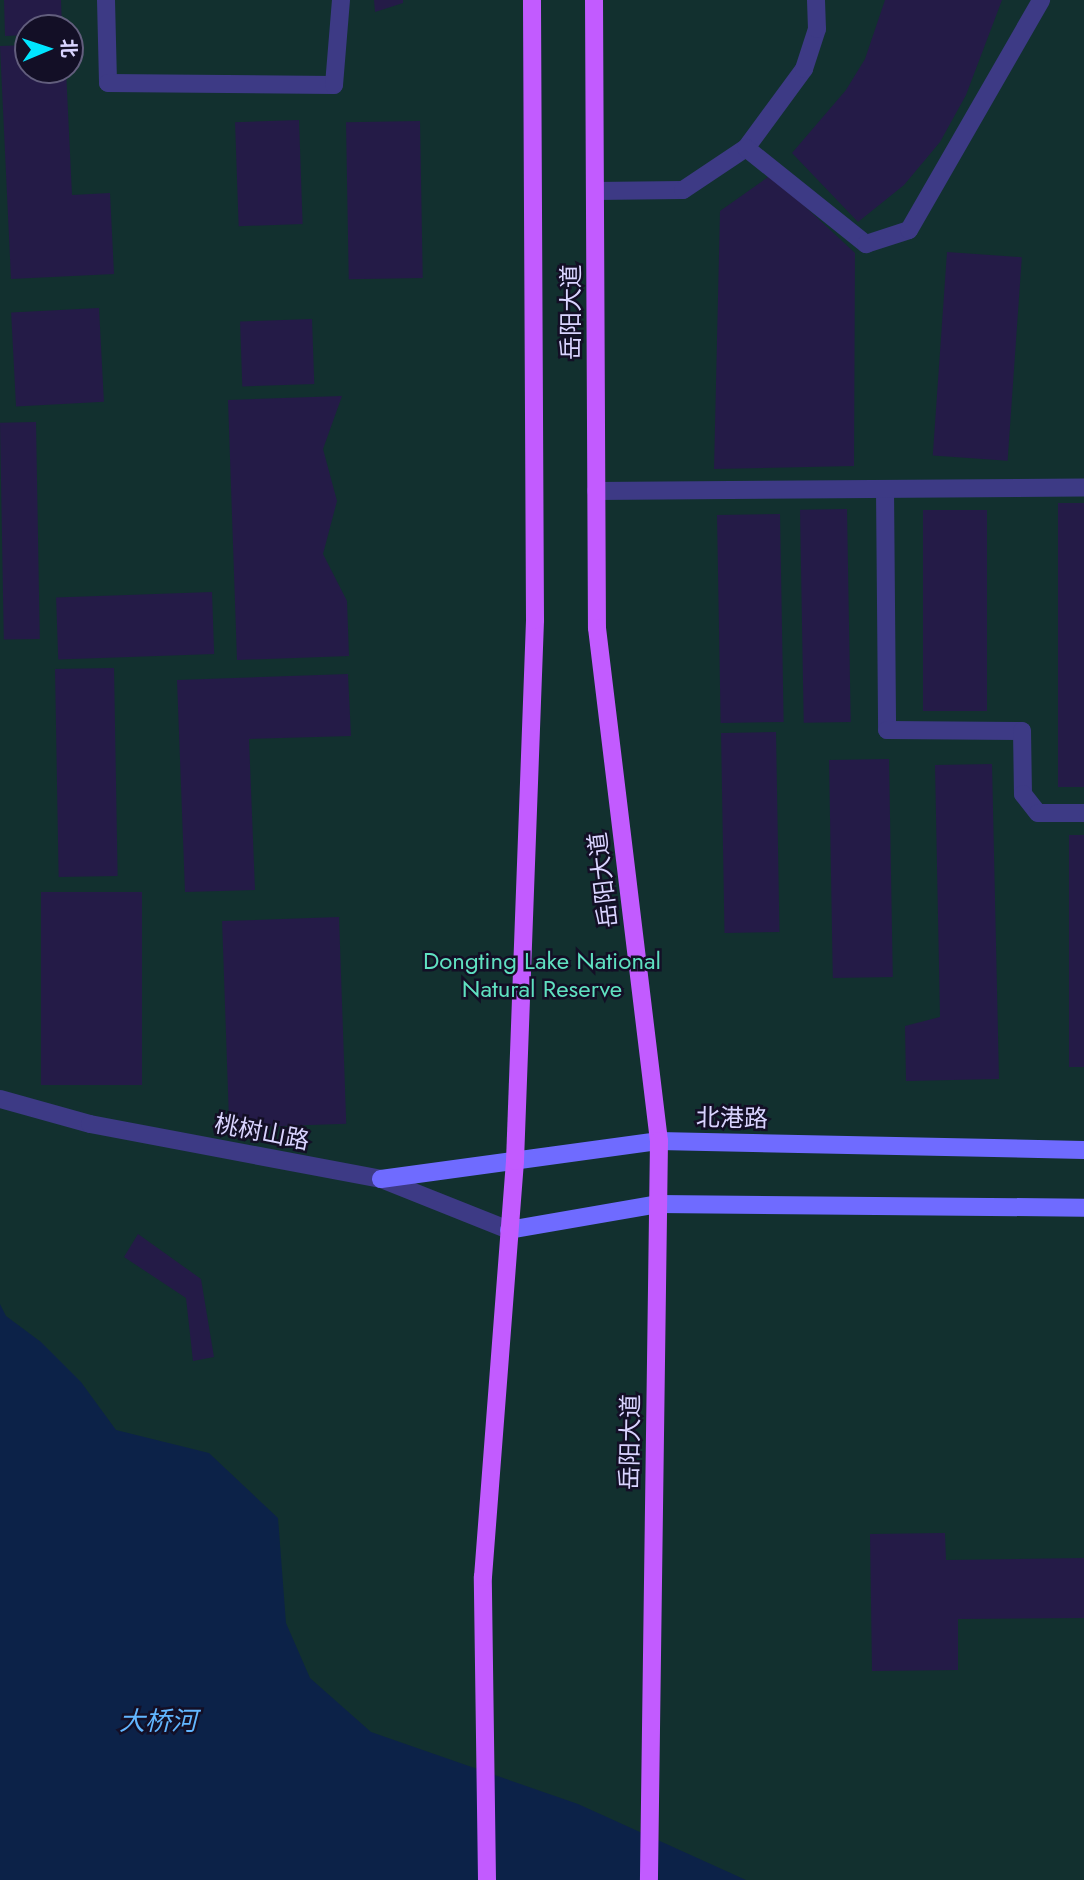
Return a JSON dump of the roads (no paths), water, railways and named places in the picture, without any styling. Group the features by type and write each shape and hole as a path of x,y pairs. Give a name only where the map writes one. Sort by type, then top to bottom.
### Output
{"main road":[{"name":"岳阳大道","path":"487,1880 483,1577 515,1161 535,620 532,0"},
{"name":"岳阳大道","path":"594,0 597,628 659,1141 649,1880"},
{"name":"北港路","path":"381,1179 659,1141 1084,1150"},
{"path":"509,1230 658,1204 1084,1208"}],"street":[{"path":"106,0 108,83 334,85 341,0"},
{"path":"595,191 683,190 746,148 804,69 817,29 816,0"},
{"path":"746,148 866,244 909,230 1041,0"},
{"path":"596,491 1084,488"},
{"path":"885,489 887,730 1022,731 1023,794 1038,813 1084,813"},
{"name":"桃树山路","path":"0,1100 90,1124 381,1179 509,1230"}],"water":[{"name":"大桥河","path":"0,1304 6,1316 41,1342 81,1382 116,1430 209,1453 278,1518 286,1623 310,1678 371,1732 578,1804 746,1880 0,1880"}],"park label":[{"name":"Dongting Lake National Natural Reserve","path":"542,975"}]}
